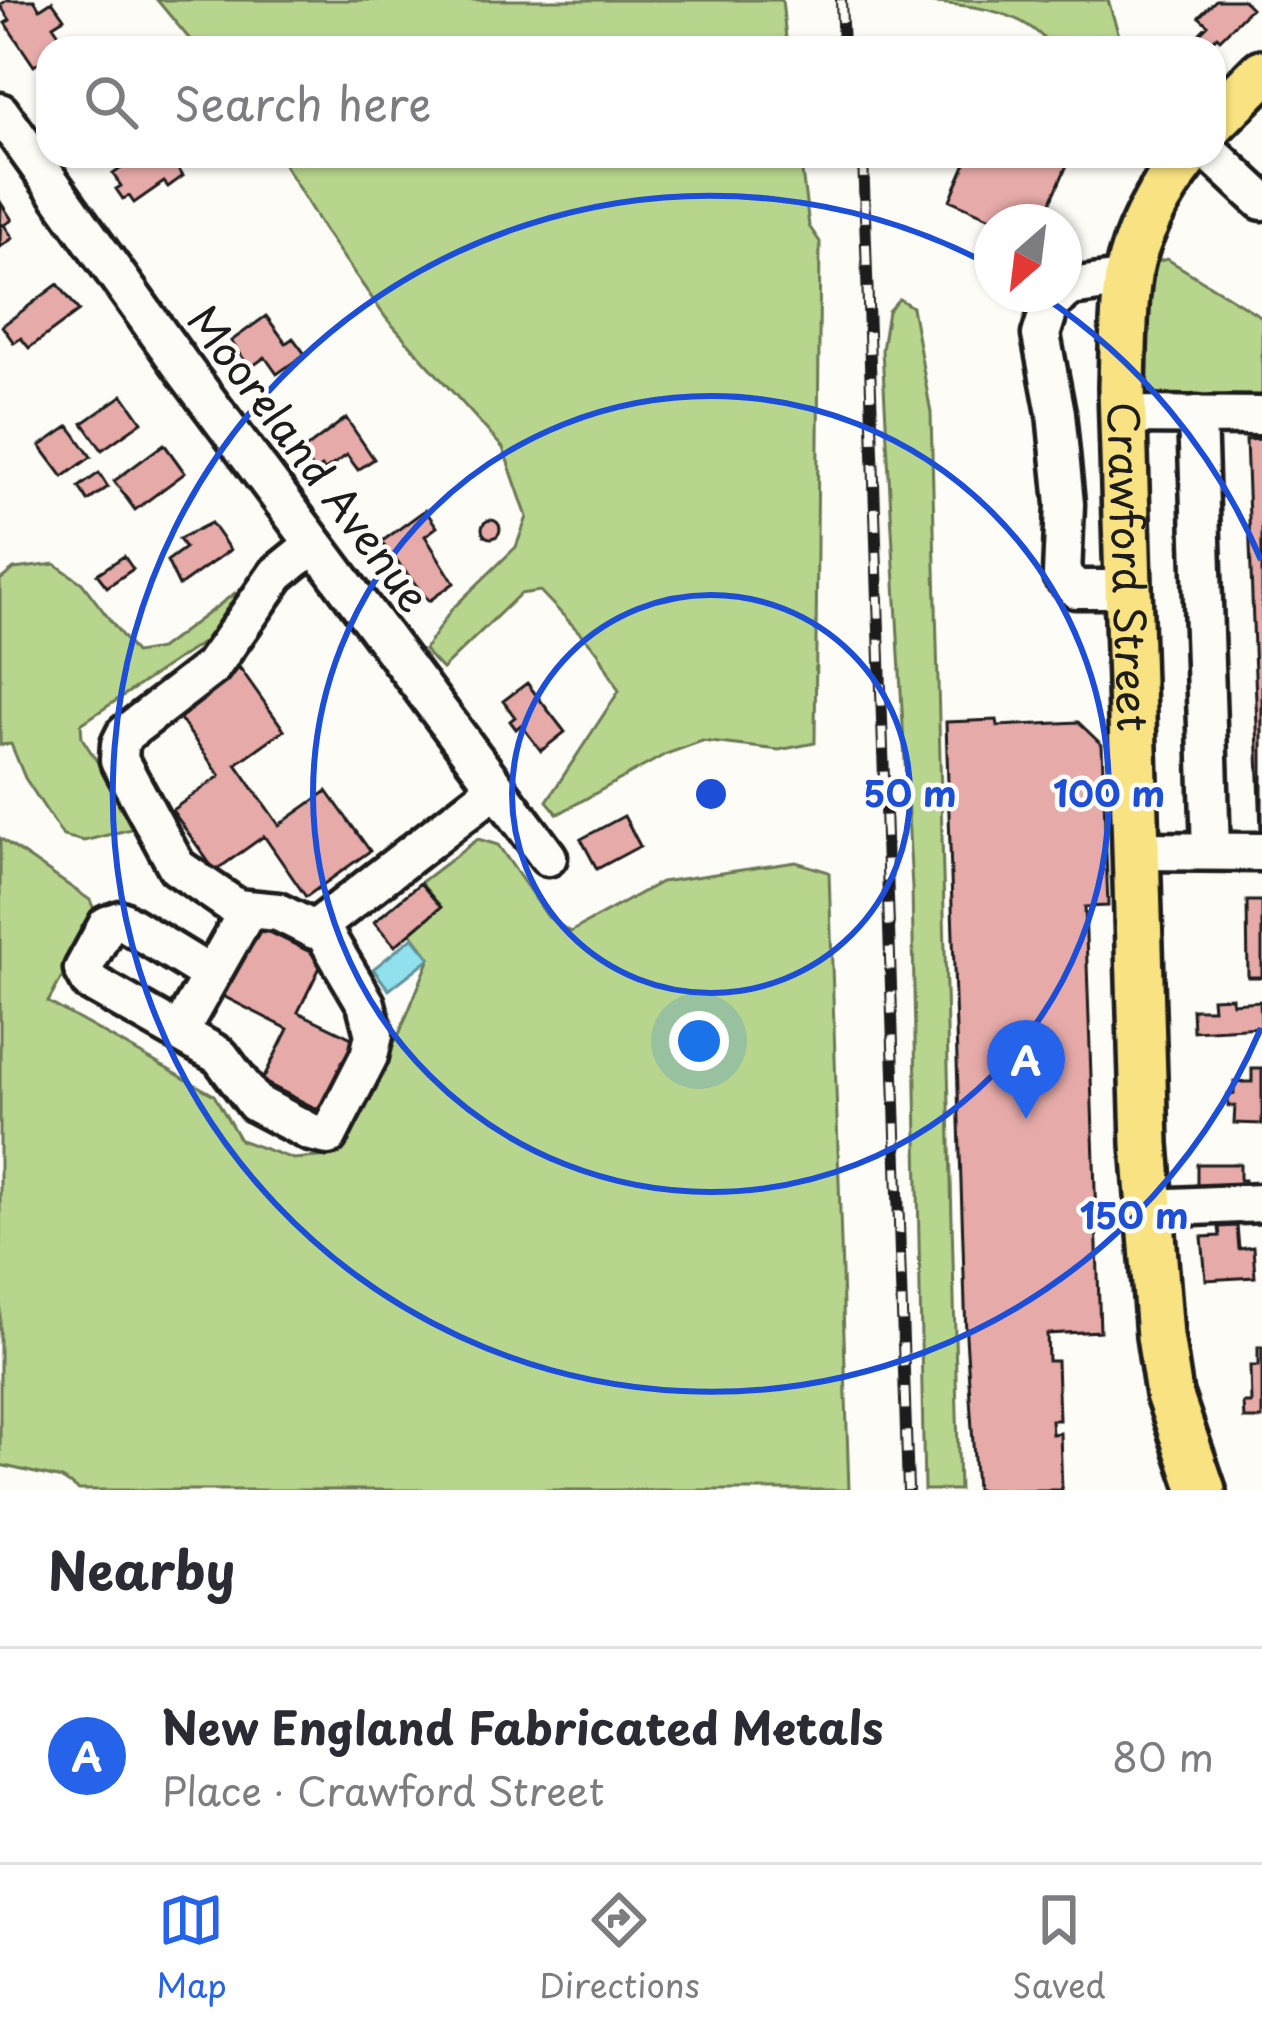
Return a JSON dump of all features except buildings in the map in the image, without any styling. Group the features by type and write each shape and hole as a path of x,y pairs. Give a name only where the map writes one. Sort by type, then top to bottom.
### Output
{"main road":[{"path":"1226,109 1262,73"},
{"name":"Crawford Street","path":"1178,168 1146,227 1127,279 1123,415 1150,1208 1169,1394 1202,1490"}],"street":[{"name":"Mooreland Avenue","path":"0,112 36,162"},
{"path":"1226,167 1262,201"},
{"name":"Mooreland Avenue","path":"41,168 548,857"},
{"path":"1082,285 1127,279"},
{"path":"1048,312 1041,335 1056,412 1065,504 1062,575 1076,589 1128,589"},
{"path":"1123,415 1262,416"},
{"path":"1197,415 1211,851"},
{"path":"314,544 277,574 212,667 125,734 118,750 119,760 177,867 230,904 278,912 314,930 496,788"},
{"path":"1136,851 1262,852"},
{"path":"179,1033 248,910"},
{"path":"211,975 121,920 107,926 83,969 90,982 220,1056 255,1103 310,1132 328,1136 369,1057 374,1035 366,1004 320,926"},
{"path":"1150,1208 1262,1203"}],"green space":[{"path":"157,0 782,0 786,36 187,36"},
{"path":"902,0 1108,0 1119,36 1041,36 1003,14"},
{"path":"286,168 802,168 809,226 820,242 815,743 779,750 702,741 666,754 558,814 547,801 619,691 598,652 540,591 520,594 442,669 424,650 452,609 516,547 527,517 503,448 386,318"},
{"path":"1167,259 1262,317 1262,400 1156,400 1145,392 1140,371 1150,275 1156,262"},
{"path":"899,299 912,307 931,413 959,1490 924,1490 912,888 882,350 888,311"},
{"path":"55,564 82,583 135,653 160,649 235,593 246,603 238,619 81,724 82,738 139,827 84,841 63,836 25,778 11,744 0,745 0,580 14,569"},
{"path":"0,838 90,900 97,916 48,1002 214,1095 240,1140 293,1159 330,1156 400,1032 430,958 411,933 440,907 420,883 478,839 498,845 548,917 570,932 661,882 796,862 829,872 849,1490 79,1490 62,1479 0,1465"}],"water":[{"path":"413,937 430,958 389,990 373,969"}],"railway":[{"path":"841,0 842,36"},
{"path":"863,168 908,1490"}],"place":[{"name":"New England Fabricated Metals","path":"1026,1119"}]}
